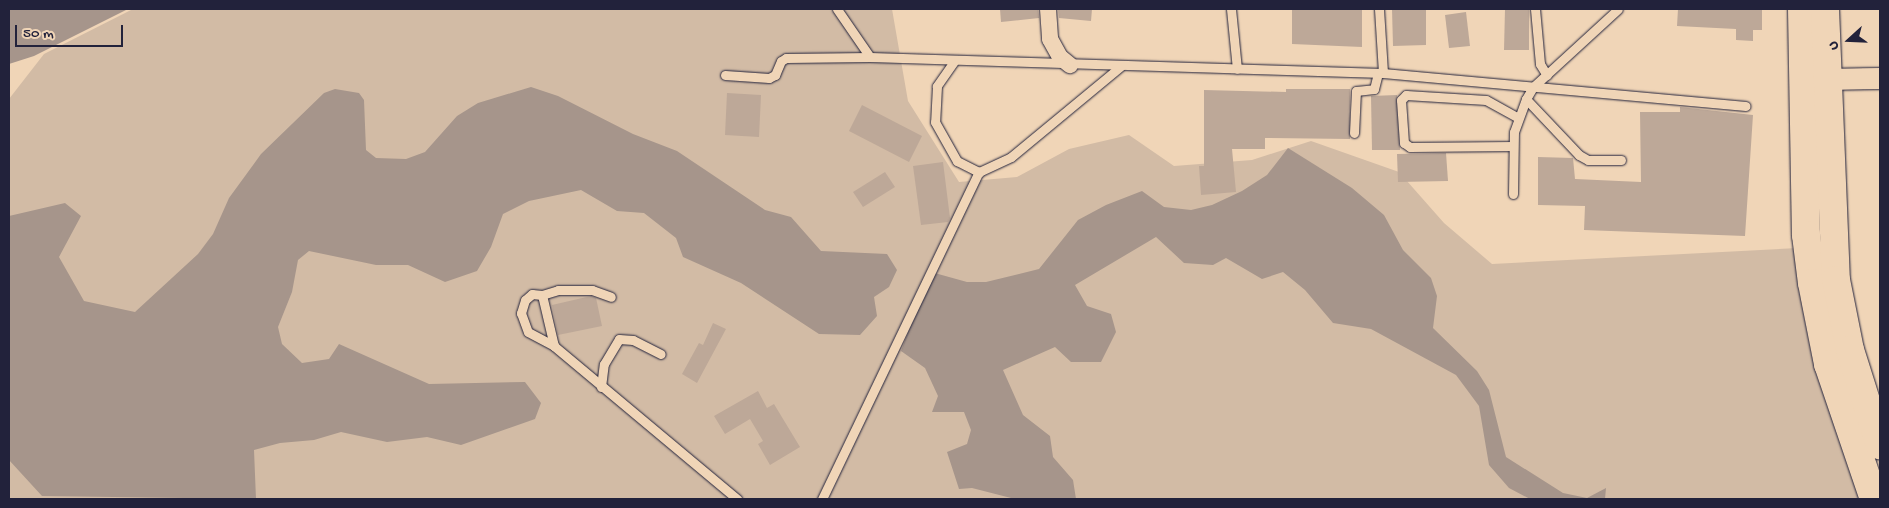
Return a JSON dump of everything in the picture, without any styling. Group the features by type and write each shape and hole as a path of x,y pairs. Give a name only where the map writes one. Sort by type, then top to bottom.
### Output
{"highway":[{"path":"1802,9 1806,235 1812,283 1828,364 1875,496"},
{"path":"1825,9 1826,79 1836,280 1850,350 1875,412 1880,445"}],"street":[{"path":"1048,9 1050,39 1060,57 1070,65"},
{"path":"1826,79 1880,78"}],"lane":[{"path":"837,9 870,57"},
{"path":"1231,9 1237,68"},
{"path":"1354,133 1356,91 1374,89 1381,73 1379,9"},
{"path":"1535,9 1540,64 1547,75"},
{"path":"1513,194 1513,146 1518,118 1526,99 1533,87 1618,9"},
{"path":"725,75 770,78 786,58 870,57 1070,65 1237,68 1381,73 1745,106"},
{"path":"955,60 937,86 935,122 957,161 979,172"},
{"path":"822,499 979,172 1011,157 1121,66"},
{"path":"1513,146 1410,147 1404,143 1401,100 1406,95 1486,100 1518,118"},
{"path":"1526,99 1578,155 1588,160 1621,160"},
{"path":"611,297 592,290 558,290 542,295 532,294 525,300 522,320 528,332 554,346 737,499"},
{"path":"542,295 554,346"},
{"path":"601,387 604,364 619,339 633,340 661,354"}],"shaded area":[{"path":"9,9 128,9 34,56 9,64"},
{"path":"133,9 892,9 908,101 959,182 1017,177 1069,149 1129,135 1174,166 1252,160 1311,141 1399,172 1444,223 1492,264 1798,248 1872,499 9,499 9,99 44,54"},
{"path":"531,87 558,96 633,134 677,151 765,210 791,217 821,251 887,254 897,270 889,287 874,297 877,316 860,335 819,334 741,283 683,257 676,238 644,213 617,211 581,190 529,201 503,214 491,247 477,271 445,282 408,265 376,265 309,251 298,260 292,292 278,327 282,344 302,363 329,359 339,344 429,384 525,382 541,403 535,419 461,445 427,437 387,442 341,432 314,440 280,443 254,450 256,499 42,496 9,460 9,216 65,203 81,216 59,257 84,301 135,312 198,254 213,234 229,198 261,154 324,93 335,89 359,93 364,100 366,150 376,158 406,159 425,152 457,116 478,103"},
{"path":"1288,148 1352,188 1384,215 1403,250 1431,278 1437,296 1433,328 1477,371 1489,390 1506,457 1563,493 1587,498 1606,488 1605,499 1530,499 1509,488 1489,465 1479,406 1456,375 1371,329 1333,323 1305,290 1283,272 1262,279 1226,258 1213,265 1184,263 1156,237 1075,285 1087,306 1111,314 1116,332 1101,362 1071,362 1055,347 1003,370 1023,415 1050,436 1053,457 1073,480 1076,499 1015,499 972,488 959,489 947,452 967,444 971,430 964,412 932,412 938,396 925,368 901,351 931,272 967,282 986,282 1039,269 1078,220 1106,205 1142,191 1164,207 1191,210 1212,205 1242,191 1267,175"}],"building":[{"path":"1000,9 1038,9 1039,18 1001,22"},
{"path":"1058,9 1092,9 1091,21 1059,18"},
{"path":"1292,9 1362,9 1362,47 1292,44"},
{"path":"1392,9 1426,9 1426,45 1393,46"},
{"path":"1505,9 1529,9 1529,50 1504,50"},
{"path":"1678,9 1762,9 1762,30 1753,30 1753,41 1736,40 1736,29 1677,26"},
{"path":"1466,12 1470,46 1449,48 1445,15"},
{"path":"1286,89 1350,89 1350,139 1265,138 1265,149 1232,149 1236,192 1201,195 1199,166 1204,166 1204,90 1286,92"},
{"path":"727,93 761,95 759,137 725,135"},
{"path":"1397,95 1400,150 1372,150 1371,96"},
{"path":"862,105 922,136 909,162 849,131"},
{"path":"1680,107 1753,115 1745,236 1584,230 1585,206 1538,205 1538,157 1573,158 1575,179 1641,182 1640,112 1680,112"},
{"path":"1446,153 1448,181 1398,182 1397,154"},
{"path":"943,162 950,218 948,222 921,225 913,166"},
{"path":"885,172 895,187 863,207 853,192"},
{"path":"591,296 596,298 602,326 558,335 552,305"},
{"path":"713,323 726,329 697,383 682,374 699,343 703,345"},
{"path":"758,391 767,408 774,404 800,447 770,465 758,444 763,441 750,419 725,434 714,416"}]}
